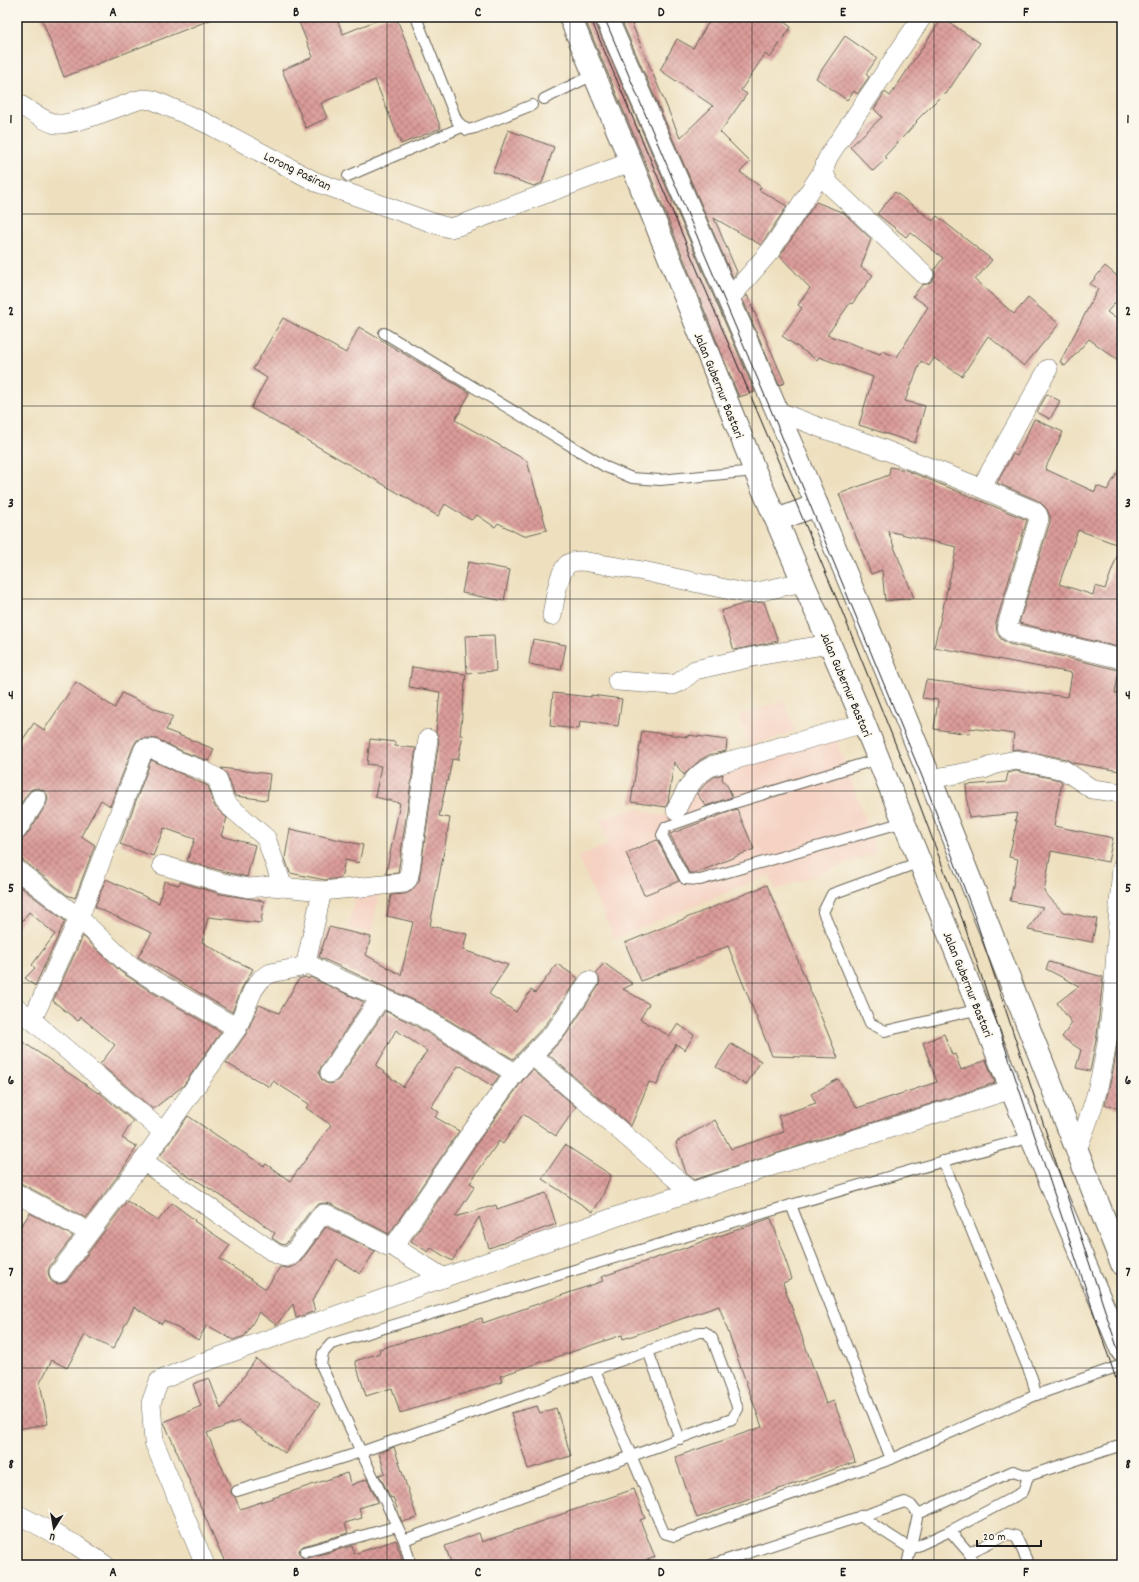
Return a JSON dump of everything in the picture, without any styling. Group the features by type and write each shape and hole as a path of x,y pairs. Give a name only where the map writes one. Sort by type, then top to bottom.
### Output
{"highway":[{"name":"Jalan Gubernur Bastari","path":"570,17 631,162 755,471 864,723 1012,1090 1122,1350"},
{"path":"606,17 817,505 930,779 1076,1152 1120,1255"},
{"path":"777,520 817,505"}],"street":[{"path":"729,299 771,250 823,171 826,160 922,17"},
{"name":"Lorong Pasiran","path":"17,103 56,124 70,123 143,99 153,100 206,123 316,182 450,228 631,162"},
{"path":"823,171 826,180 830,185 924,274"},
{"path":"981,488 1048,369"},
{"path":"777,410 821,428 870,444 981,488 1034,511 1038,515 1038,519 1007,626 1008,630 1012,634 1122,659"},
{"path":"552,616 562,570 574,561 582,561 643,572 744,592 757,592 803,582"},
{"path":"617,681 673,685 680,682 695,670 756,656 830,644"},
{"path":"676,810 686,788 695,777 702,771 712,766 864,723"},
{"path":"162,865 223,883 248,888 272,886 322,891 404,883 408,879 428,739"},
{"path":"32,1020 79,918 143,750 147,748 152,749 217,778 224,800 228,805 266,838 283,887"},
{"path":"930,779 979,770 1016,760 1064,770 1092,789 1122,794"},
{"path":"17,830 37,799"},
{"path":"1076,1152 1090,1116 1097,1091 1108,1032 1122,868"},
{"path":"17,870 79,918 127,964 237,1028"},
{"path":"59,1273 164,1133 237,1028 253,990 261,979 271,974 301,967 306,963 322,891"},
{"path":"306,963 416,1013 515,1073"},
{"path":"392,1246 396,1243 468,1137 515,1073 557,1029 589,981"},
{"path":"330,1073 381,997"},
{"path":"17,1008 164,1133"},
{"path":"532,1055 691,1192"},
{"path":"204,1565 154,1442 151,1403 159,1381 193,1366 638,1209 1012,1090"},
{"path":"143,1161 276,1254 285,1257 292,1255 322,1214 326,1214 388,1246 392,1246 444,1278"},
{"path":"19,1200 90,1232"},
{"path":"17,1514 76,1545 105,1565"}],"lane":[{"path":"416,17 457,121 462,127 467,130 475,128 532,105"},
{"path":"544,99 595,74"},
{"path":"348,176 462,127"},
{"path":"384,333 606,467 632,478 660,480 755,471"},
{"path":"878,759 728,805 666,827 662,835 685,880 700,880 904,822"},
{"path":"920,862 832,894 824,912 870,1023 885,1032 980,1010"},
{"path":"411,1565 404,1540 320,1365 323,1352 331,1344 791,1205 1032,1137"},
{"path":"943,1161 1032,1378 1036,1395"},
{"path":"791,1205 891,1459"},
{"path":"236,1491 361,1452 596,1370 699,1332 705,1332 712,1338 738,1409 732,1419 404,1540"},
{"path":"648,1351 680,1439"},
{"path":"596,1370 664,1533 674,1536 891,1459 1036,1395 1122,1365"},
{"path":"918,1514 1013,1471 1028,1476 1122,1445"},
{"path":"911,1549 950,1531 1023,1492 1028,1476"},
{"path":"711,1565 905,1502 911,1505 918,1514 908,1565"},
{"path":"860,1516 911,1549"},
{"path":"305,1552 397,1526"},
{"path":"950,1531 969,1554 975,1565"},
{"path":"969,1554 1007,1534 1016,1536 1029,1565"}],"shaded area":[{"path":"784,701 795,731 749,747 738,716"},
{"path":"836,738 877,852 776,890 769,875 614,939 578,857 609,843 599,819 637,808 661,816 678,813 712,770"},
{"path":"357,888 380,893 371,933 348,928"}],"building":[{"path":"41,17 215,17 215,18 64,77"},
{"path":"297,17 336,17 343,34 385,17 396,17 441,128 401,144 375,80 321,103 327,118 306,128 282,70 313,57"},
{"path":"584,17 594,17 755,392 739,397 643,157"},
{"path":"620,17 629,17 680,138 713,106 660,70 677,39 693,48 712,17 777,17 791,27 770,58 765,54 741,90 747,94 720,132 750,162 740,172 761,187 759,190 787,206 761,245 714,218 737,272 733,278"},
{"path":"942,18 980,43 946,94 944,93 916,121 917,122 885,156 887,158 873,171 850,147 882,117 874,109 885,92 890,96"},
{"path":"845,36 877,58 866,74 869,77 857,94 854,91 847,100 816,78"},
{"path":"508,130 554,147 542,183 534,186 493,172"},
{"path":"895,192 933,221 937,216 992,260 975,280 1014,314 1028,298 1059,324 1024,366 988,336 962,376 934,358 929,366 921,361 905,401 925,406 915,443 859,425 873,377 819,357 817,360 782,336 802,308 798,305 810,288 780,256 816,202 844,213 871,239 861,267 873,275 852,304 850,303 827,335 880,354 882,351 897,357 928,307 913,296 922,285 932,281 935,276 934,270 943,258 910,232 906,237 877,214"},
{"path":"1105,266 1122,280 1122,295 1107,312 1122,323 1122,363 1089,339 1065,366 1060,362 1098,289 1090,284"},
{"path":"747,295 785,383 779,385 743,300"},
{"path":"283,318 346,353 359,327 470,393 455,420 527,461 547,530 523,536 498,523 495,527 477,515 471,520 445,504 438,516 251,408 267,378 253,369"},
{"path":"1047,394 1060,401 1050,419 1037,412"},
{"path":"1034,419 1063,432 1045,469 1095,492 1097,486 1107,490 1122,466 1122,528 1116,544 1078,530 1059,584 1093,595 1095,586 1105,589 1120,548 1122,549 1122,648 1019,623 1050,522 1050,516 1046,508 1039,501 997,483 1013,454 1017,456"},
{"path":"890,467 906,470 1027,520 996,623 997,633 1001,639 1009,644 1119,670 1115,693 1122,694 1122,757 1120,771 1073,763 1066,759 1018,749 1012,750 1014,734 970,728 969,734 934,729 938,700 922,698 926,680 1068,697 1072,673 934,647 957,547 888,531 914,598 885,601 882,570 871,574 839,494 889,475"},
{"path":"468,562 510,570 504,601 462,593"},
{"path":"764,602 778,641 734,650 721,611 743,604"},
{"path":"494,635 496,671 467,673 465,636"},
{"path":"533,639 566,645 561,670 529,664"},
{"path":"412,667 466,674 460,735 463,735 458,760 452,759 439,816 450,818 430,926 467,934 463,950 508,965 489,994 516,1012 531,990 535,993 557,964 578,978 548,1022 513,1059 422,1004 319,957 329,927 371,937 366,955 401,975 413,922 387,916 391,895 405,894 411,891 419,881 439,740 436,732 440,692 409,687"},
{"path":"76,682 115,708 122,693 173,717 166,730 214,749 209,761 184,752 157,739 144,738 137,740 110,806 101,800 81,836 95,845 75,898 67,895 24,861 17,859 17,841 22,840 26,836 46,805 48,799 47,794 43,790 38,788 32,789 17,810 17,748 34,723 44,730"},
{"path":"553,693 591,697 591,695 622,699 618,726 580,721 579,729 550,726"},
{"path":"642,731 727,740 726,751 709,755 700,760 684,775 674,762 666,807 631,802"},
{"path":"370,739 395,742 395,746 416,748 398,873 386,874 400,803 375,797 381,766 367,764"},
{"path":"151,760 208,786 215,807 227,818 221,836 255,845 247,877 187,861 195,839 164,828 153,856 120,844"},
{"path":"221,768 270,774 267,800 235,796 227,775"},
{"path":"1016,771 1060,780 1062,782 1054,826 1113,838 1108,862 1051,851 1044,892 1063,912 1097,919 1092,942 1028,930 1043,907 1010,901 1018,859 1009,857 1017,821 1015,821 1017,813 969,818 966,785 1006,782 1008,773"},
{"path":"723,774 722,779 728,787 732,797 706,806 697,794 707,782 716,776"},
{"path":"737,809 754,849 696,873 689,873 670,834"},
{"path":"290,829 363,845 359,863 345,860 341,878 325,880 290,873 285,858"},
{"path":"657,840 679,881 644,895 626,853"},
{"path":"106,879 159,903 164,881 179,885 180,882 221,894 264,901 261,923 208,917 202,942 229,958 253,969 243,986 232,1012 138,957 152,933 95,907"},
{"path":"17,884 65,921 35,986 25,978 35,968 32,965 55,934 29,912 17,928"},
{"path":"767,885 838,1058 772,1056 728,946 641,981 625,943"},
{"path":"83,936 121,972 150,991 221,1032 183,1086 153,1109 100,1064 115,1045 81,1017 78,1021 53,1001"},
{"path":"1049,962 1103,977 1097,1035 1090,1071 1076,1068 1081,1050 1062,1037 1072,1023 1057,1003 1079,986 1046,969"},
{"path":"604,963 633,984 623,989 649,1004 640,1019 670,1036 678,1024 694,1035 685,1050 676,1044 667,1060 657,1085 649,1082 631,1126 615,1112 616,1110 603,1102 548,1054 566,1035 598,987 600,981 596,973"},
{"path":"305,977 309,979 310,977 364,1002 321,1067 319,1072 320,1077 324,1082 329,1084 334,1083 339,1079 385,1011 411,1023 499,1076 492,1086 461,1066 458,1066 431,1107 439,1112 435,1117 459,1131 389,1234 331,1204 323,1203 311,1210 285,1245 281,1244 272,1238 275,1233 240,1208 193,1178 192,1179 160,1156 188,1116 264,1166 266,1164 290,1181 331,1125 306,1108 309,1104 273,1081 270,1087 226,1063 246,1034 259,1005 279,1013 299,979","holes":["396,1030 427,1051 403,1087 376,1066"]},
{"path":"1122,1012 1122,1109 1105,1105 1114,1066"},
{"path":"944,1034 952,1055 955,1054 961,1070 986,1060 995,1083 694,1180 686,1173 676,1142 715,1120 731,1149 784,1132 778,1116 816,1103 811,1094 838,1079 857,1108 937,1082 923,1043"},
{"path":"17,1038 98,1093 99,1092 133,1121 122,1138 137,1147 120,1173 86,1218 22,1184 17,1183"},
{"path":"731,1044 761,1061 746,1085 716,1067"},
{"path":"533,1070 576,1107 556,1136 523,1114 503,1144 499,1141 470,1183 475,1186 455,1217 496,1205 497,1209 546,1193 556,1224 489,1248 479,1217 452,1261 431,1248 428,1252 411,1241 477,1143 523,1080"},
{"path":"565,1145 611,1175 602,1197 593,1212 542,1179"},
{"path":"127,1201 158,1221 172,1203 195,1220 194,1221 230,1245 220,1259 266,1289 280,1267 288,1268 295,1266 301,1261 326,1227 375,1251 360,1274 337,1259 312,1301 315,1311 296,1318 293,1304 276,1325 259,1312 245,1336 233,1340 207,1325 198,1340 164,1320 162,1324 134,1307 113,1349 85,1335 67,1368 52,1360 40,1383 48,1424 17,1429 17,1232 30,1213 73,1236 50,1266 48,1271 52,1282 57,1284 63,1283 68,1280"},
{"path":"771,1218 792,1279 783,1283 826,1404 834,1401 855,1462 697,1518 675,1457 762,1427 719,1306 623,1339 622,1335 500,1376 502,1382 400,1413 392,1388 366,1396 355,1361 380,1353 379,1349 482,1318 483,1323 603,1281 601,1277"},
{"path":"256,1359 320,1404 285,1453 239,1421 207,1433 231,1488 231,1493 235,1497 240,1509 347,1473 351,1485 367,1479 378,1502 359,1508 362,1518 345,1523 348,1533 303,1546 299,1550 299,1554 303,1558 307,1558 352,1546 354,1554 396,1540 404,1565 226,1565 164,1422 201,1406 193,1384 209,1378 221,1409"},
{"path":"537,1406 540,1413 556,1408 571,1456 528,1469 511,1413"},
{"path":"394,1447 417,1518 402,1522 393,1497 391,1498 379,1475 385,1473 379,1453"},
{"path":"634,1489 645,1518 640,1520 655,1557 634,1565 452,1565 445,1546 479,1533 482,1542"}],"tram line":[{"path":"590,17 841,609 916,795 963,921 1122,1397"},
{"path":"604,17 773,415 928,791 975,917 1122,1362"}]}
